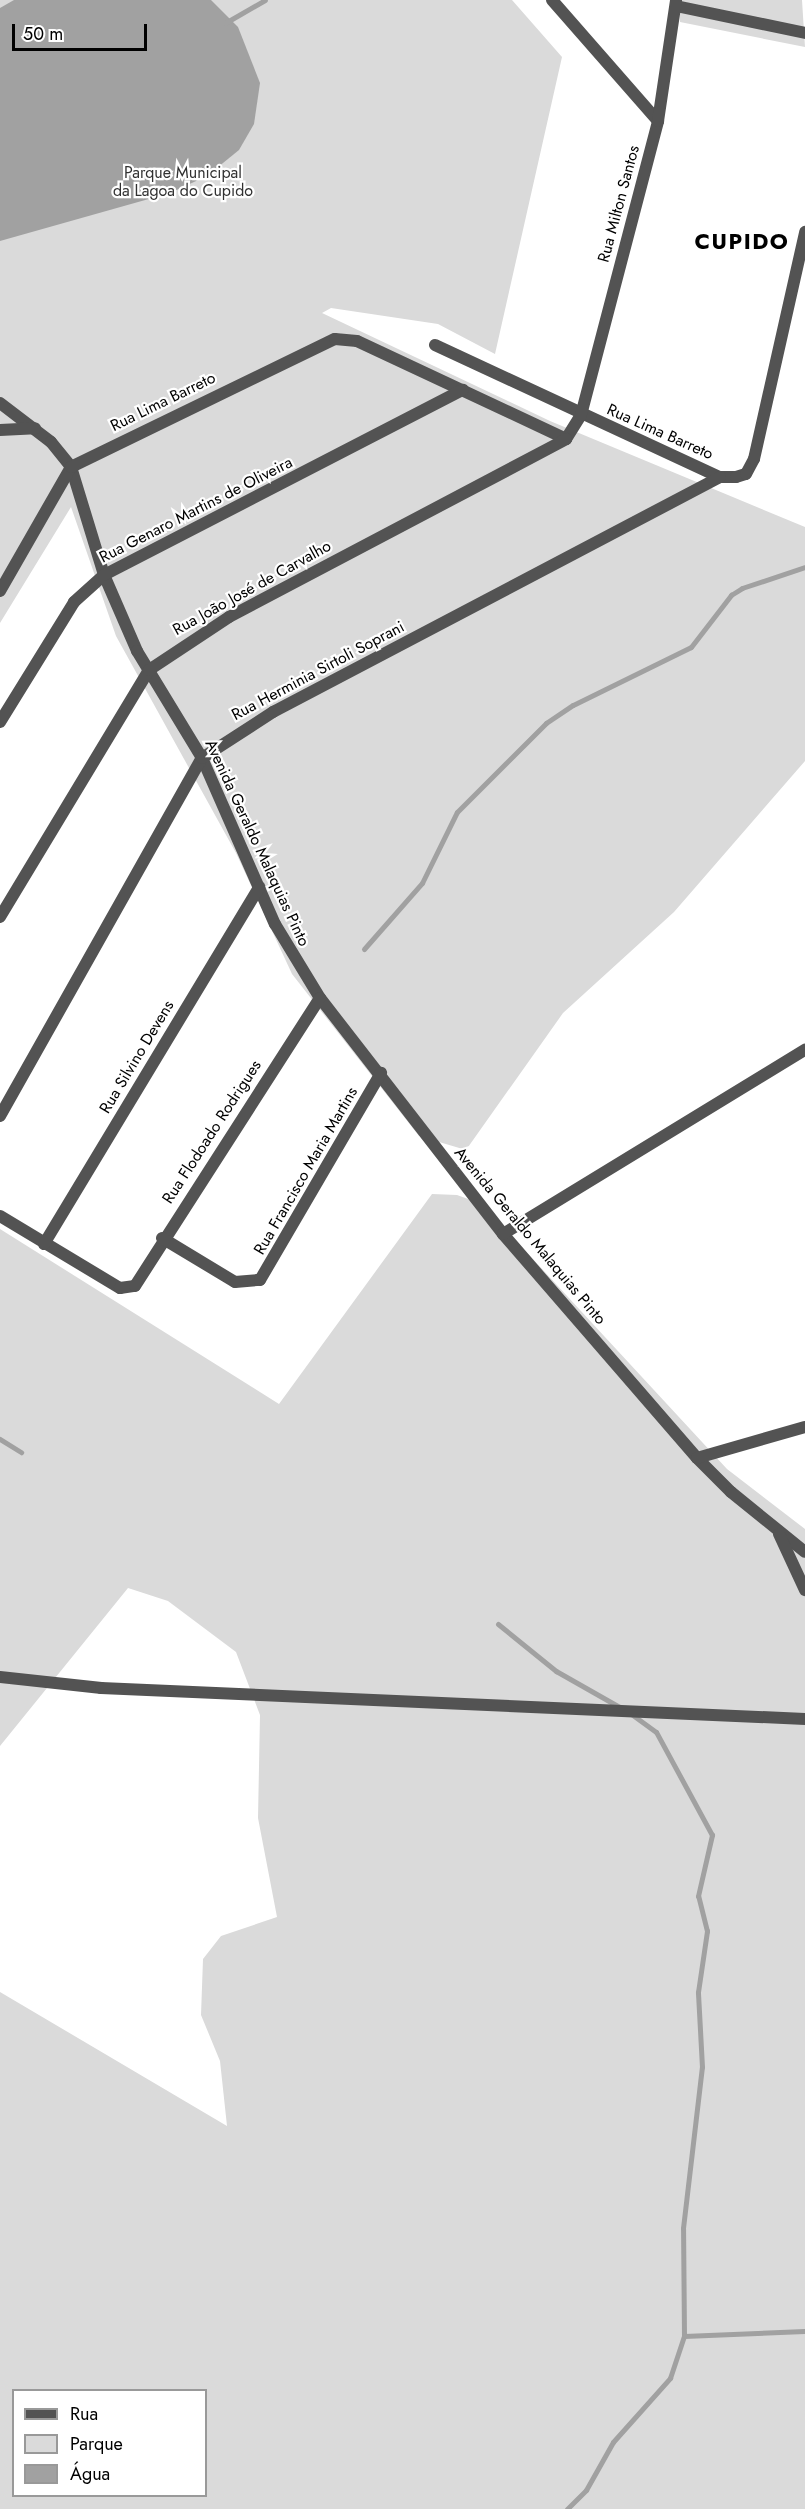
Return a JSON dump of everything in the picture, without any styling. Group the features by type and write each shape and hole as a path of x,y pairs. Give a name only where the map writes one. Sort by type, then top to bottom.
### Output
{"street":[{"path":"552,0 658,121"},
{"path":"676,3 805,33"},
{"name":"Rua Milton Santos","path":"566,439 581,415 658,121 676,3"},
{"name":"Rua Lima Barreto","path":"435,345 581,415 720,477 746,474 754,459 805,232"},
{"name":"Rua Lima Barreto","path":"71,467 335,339 357,341 566,439"},
{"name":"Rua Genaro Martins de Oliveira","path":"0,722 74,602 104,575 463,390"},
{"name":"Avenida Geraldo Malaquias Pinto","path":"0,403 35,428 71,467 104,575 149,670 202,758 295,962 320,998 381,1073 503,1234 698,1458 779,1533 805,1552"},
{"path":"0,430 35,428"},
{"name":"Rua João José de Carvalho","path":"0,917 149,670 229,617 566,439"},
{"path":"0,591 71,467"},
{"name":"Rua Herminia Sirtoli Soprani","path":"0,1116 202,758 273,712 720,477"},
{"name":"Rua Silvino Devens","path":"44,1244 259,887"},
{"name":"Rua Flodoado Rodrigues","path":"44,1244 120,1288 135,1286 162,1238 320,998"},
{"path":"503,1234 805,1050"},
{"name":"Rua Francisco Maria Martins","path":"162,1238 235,1282 260,1280 381,1073"},
{"path":"0,1216 44,1244"},
{"path":"698,1458 805,1427"},
{"path":"779,1533 805,1590"},
{"path":"0,1677 101,1688 805,1719"}],"green space":[{"name":"Parque Municipal da Lagoa do Cupido","path":"0,0 512,0 562,57 495,354 438,324 331,308 322,313 550,421 805,527 805,761 674,912 563,1013 466,1150 419,1136 292,974 236,853 116,636 71,507 0,623"},
{"path":"679,0 802,0 805,47 680,22"},
{"path":"432,1194 457,1195 482,1204 727,1469 805,1529 805,2509 0,2509 0,1992 227,2126 220,2061 201,2015 203,1959 221,1936 277,1917 258,1818 260,1715 236,1652 168,1601 128,1588 0,1746 0,1229 279,1404"}],"water":[{"path":"14,0 211,0 238,27 260,83 254,124 239,150 207,176 170,193 0,241 0,8"}],"waterway":[{"path":"225,23 265,0"},
{"path":"364,949 422,883 457,812 546,723 573,705 691,647 731,595 742,588 805,567"},
{"path":"0,1439 21,1452"},
{"path":"498,1624 556,1671 621,1708"},
{"path":"567,2509 586,2490 613,2442 670,2378 684,2336 683,2228 702,2067 698,1992 707,1931 698,1896 712,1835 656,1732 631,1714"},
{"path":"684,2336 805,2331"}],"district":[{"name":"CUPIDO","path":"742,242"}]}
